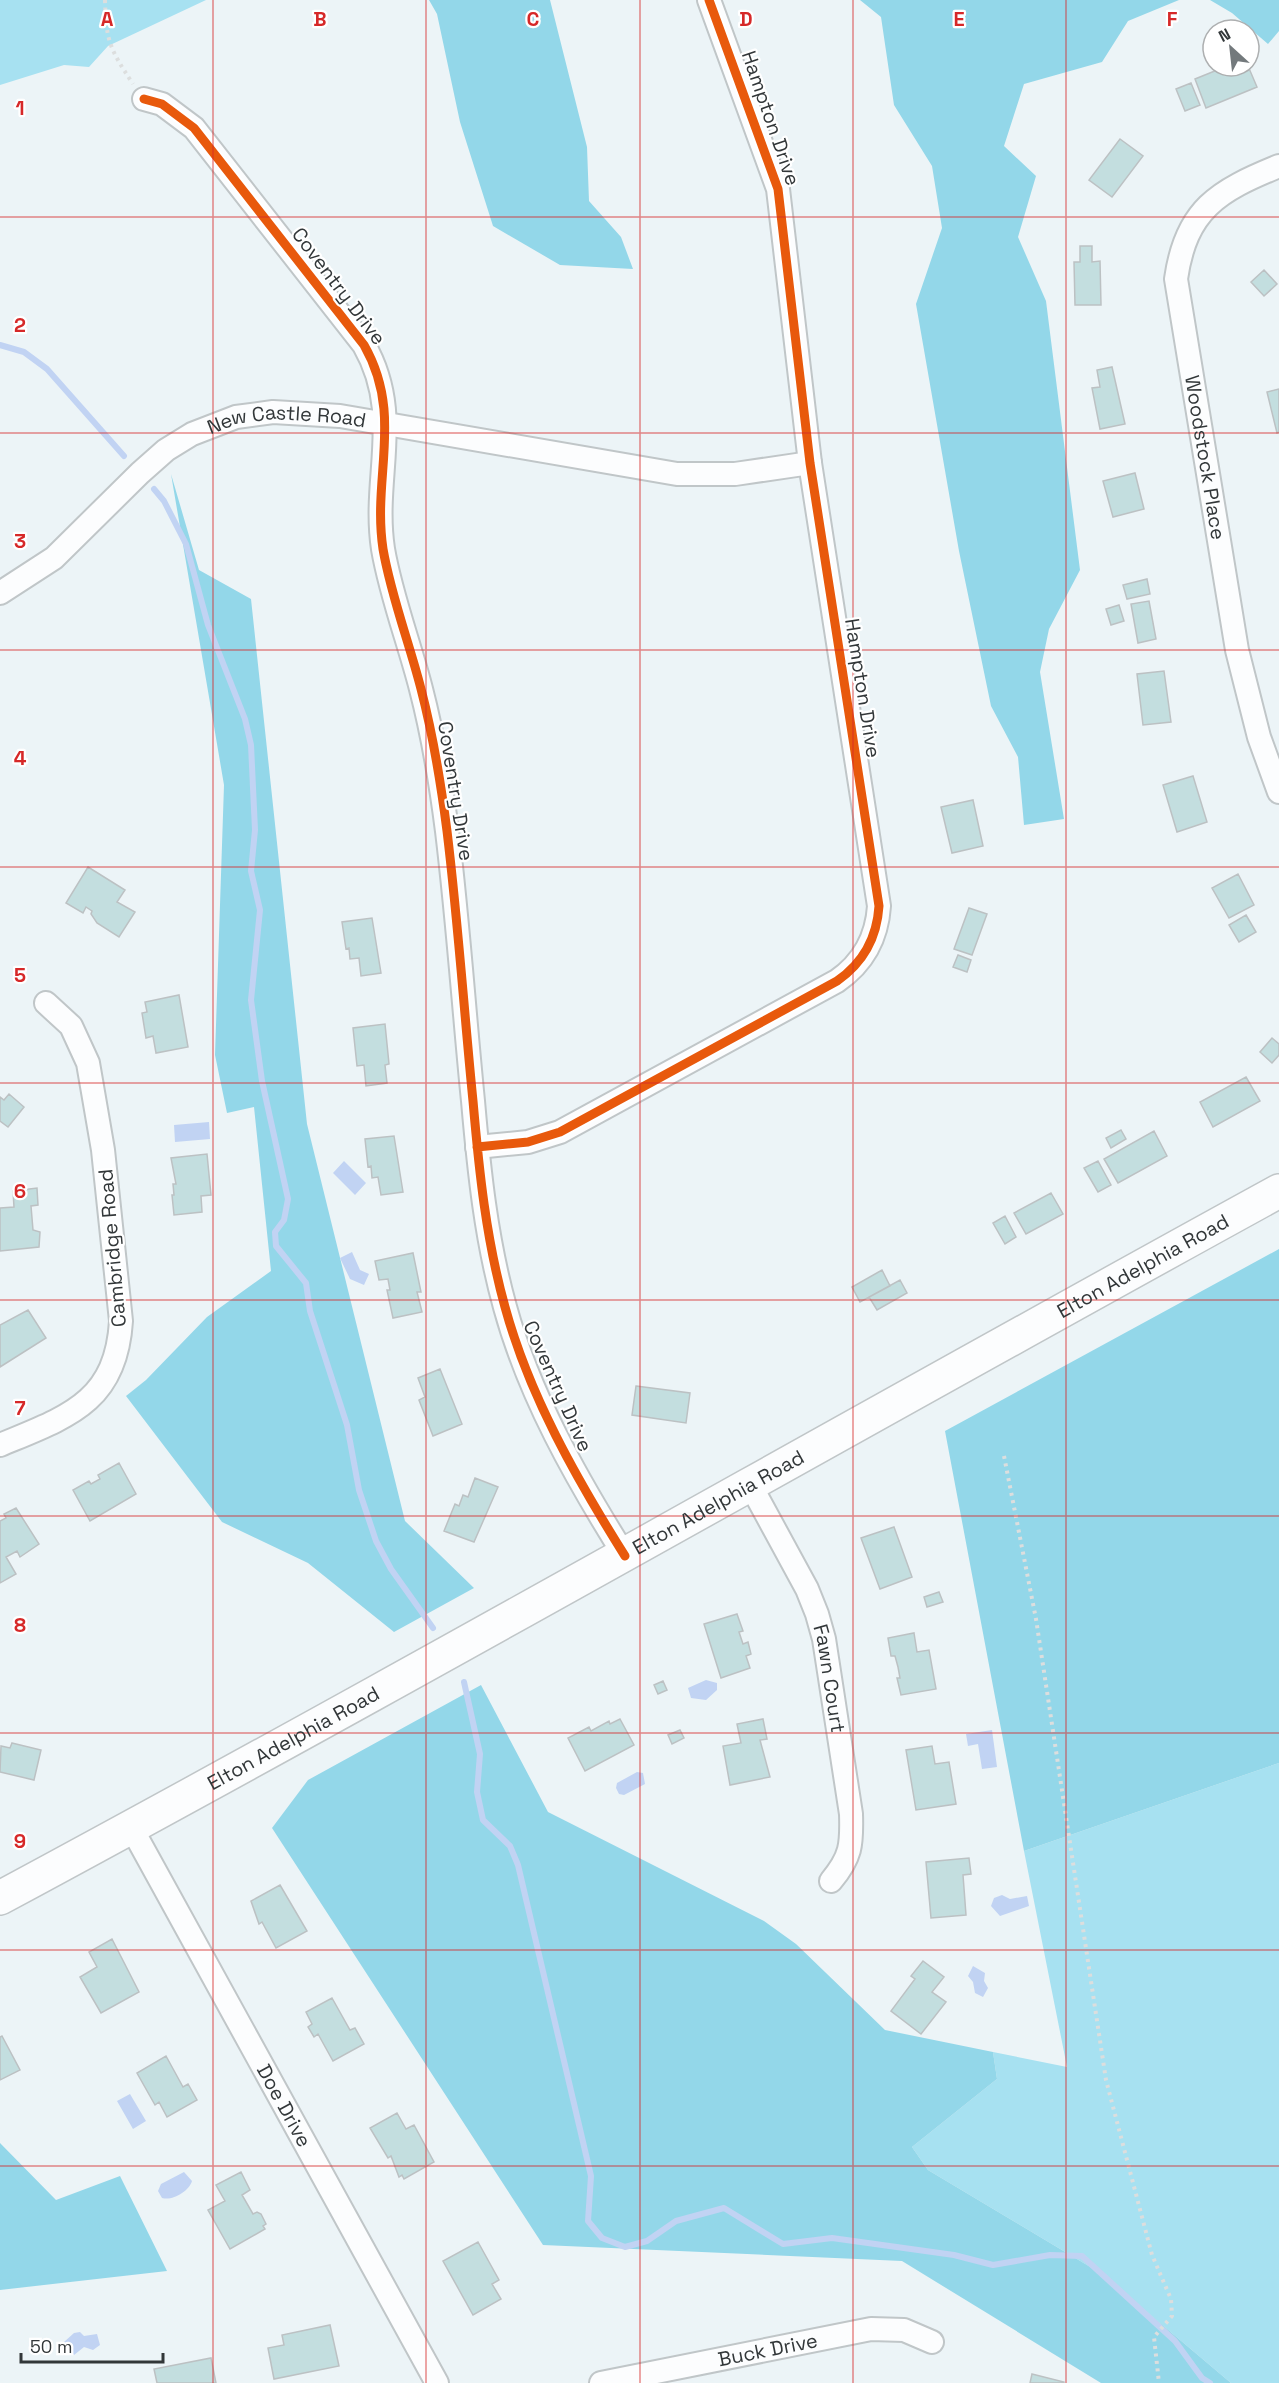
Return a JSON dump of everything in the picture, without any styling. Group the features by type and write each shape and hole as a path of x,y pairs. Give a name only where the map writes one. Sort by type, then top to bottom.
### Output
{"main road":[{"name":"Elton Adelphia Road","path":"0,1898 625,1556 988,1351 1279,1191"}],"street":[{"name":"Hampton Drive","path":"477,1148 528,1142 560,1132 837,981 858,963 871,943 879,906 810,463 778,189 710,0"},
{"name":"Coventry Drive","path":"144,99 162,104 194,129 364,345 378,369 386,426 381,515 383,546 389,579 422,693 439,776 447,832 477,1148 493,1261 521,1357 549,1423 625,1556"},
{"name":"Woodstock Place","path":"1279,166 1234,185 1202,210 1186,236 1176,279 1237,650 1259,737 1279,792"},
{"name":"New Castle Road","path":"0,593 54,558 166,450 216,423 245,416 290,411 340,416 386,426 677,474 735,474 810,463"},
{"name":"Cambridge Road","path":"0,1445 70,1415 82,1407 101,1388 111,1371 120,1345 121,1321 103,1150 88,1063 71,1026 46,1003"},
{"name":"Fawn Court","path":"751,1486 807,1589 824,1639 851,1814 852,1840 848,1858 831,1881"},
{"name":"Doe Drive","path":"130,1827 437,2383"},
{"name":"Buck Drive","path":"601,2383 871,2329 904,2330 932,2343"}],"path":[{"path":"105,0 106,33 111,51 144,99"},
{"path":"1004,1456 1036,1620 1106,2080 1152,2255 1171,2299 1172,2316 1154,2337 1159,2383"}],"shaded area":[{"path":"0,0 206,0 108,46 89,67 64,65 0,85"},
{"path":"429,0 550,0 587,147 589,201 621,237 633,269 560,265 493,226 460,122 437,14"},
{"path":"860,0 1179,0 1128,21 1102,62 1024,84 1004,146 1036,176 1018,237 1046,301 1080,570 1049,629 1040,672 1064,819 1024,825 1018,757 991,706 959,551 916,304 942,228 932,166 894,105 881,17"},
{"path":"1210,0 1279,0 1279,31 1268,44 1261,38 1261,18 1238,18"},
{"path":"171,474 199,570 251,599 307,1124 405,1521 474,1588 394,1632 308,1563 222,1522 126,1396 146,1380 207,1317 271,1271 254,1107 227,1113 215,1055 224,785"},
{"path":"209,1122 210,1139 175,1142 174,1125"},
{"path":"344,1161 366,1183 355,1195 333,1173"},
{"path":"1279,1249 1279,1763 1024,1851 945,1431"},
{"path":"352,1252 360,1270 369,1274 364,1285 350,1279 340,1258"},
{"path":"706,1680 717,1683 717,1690 706,1700 691,1698 688,1688"},
{"path":"481,1685 548,1812 764,1921 796,1944 885,2030 993,2052 997,2079 912,2147 928,2170 1102,2274 1231,2383 1101,2383 902,2261 543,2245 272,1828 308,1780"},
{"path":"992,1730 997,1767 982,1769 978,1744 968,1746 966,1734"},
{"path":"1279,1763 1279,2383 1231,2383 1102,2274 928,2170 912,2147 997,2079 993,2052 1067,2067 1024,1851"},
{"path":"637,1772 643,1773 645,1784 624,1795 619,1794 616,1788 617,1783"},
{"path":"1002,1895 1010,1899 1027,1896 1029,1906 1000,1916 991,1906 994,1898"},
{"path":"973,1966 985,1973 984,1981 988,1988 983,1997 975,1993 973,1982 968,1976"},
{"path":"130,2094 146,2121 133,2129 117,2101"},
{"path":"0,2143 56,2200 120,2176 167,2271 0,2290"},
{"path":"184,2172 192,2181 188,2188 176,2197 162,2198 158,2191 161,2184"},
{"path":"80,2332 84,2336 97,2334 100,2345 93,2350 84,2347 74,2355 64,2342 74,2333"}],"building":[{"path":"1201,77 1253,78 1257,87 1206,108 1195,79"},
{"path":"1191,83 1200,105 1185,111 1176,89"},
{"path":"1120,139 1143,156 1112,197 1089,180"},
{"path":"1080,246 1092,246 1092,262 1100,261 1101,305 1075,305 1074,262 1080,262"},
{"path":"1264,270 1277,284 1264,296 1251,282"},
{"path":"1112,367 1125,424 1100,429 1092,388 1100,387 1097,370"},
{"path":"1279,389 1279,432 1277,433 1267,392"},
{"path":"1135,473 1144,509 1113,517 1103,481"},
{"path":"1147,579 1150,594 1127,599 1123,585"},
{"path":"1149,601 1156,639 1138,643 1131,604"},
{"path":"1119,605 1124,621 1111,625 1106,609"},
{"path":"1164,671 1171,722 1143,725 1137,674"},
{"path":"1193,776 1207,822 1177,832 1163,785"},
{"path":"973,800 983,846 952,853 941,807"},
{"path":"88,867 125,890 117,902 135,912 119,937 97,923 91,914 92,911 86,907 83,913 66,903"},
{"path":"1238,874 1254,905 1229,918 1212,888"},
{"path":"969,908 987,914 972,955 954,949"},
{"path":"1246,915 1256,932 1239,942 1229,925"},
{"path":"372,918 381,973 361,976 359,958 350,959 349,948 346,949 342,922"},
{"path":"958,955 971,960 967,972 953,967"},
{"path":"179,995 188,1047 156,1053 153,1036 146,1038 142,1013 147,1012 145,1002"},
{"path":"385,1024 389,1064 385,1065 387,1083 366,1086 364,1065 357,1066 353,1028"},
{"path":"1272,1038 1279,1044 1279,1055 1272,1063 1260,1052"},
{"path":"1246,1077 1260,1101 1213,1127 1200,1102"},
{"path":"9,1094 24,1107 8,1127 0,1121 0,1097 4,1100"},
{"path":"1121,1130 1126,1139 1111,1148 1106,1138"},
{"path":"1154,1131 1167,1156 1118,1183 1104,1159"},
{"path":"394,1136 403,1192 381,1195 378,1177 372,1178 371,1166 368,1167 365,1139"},
{"path":"207,1154 211,1195 201,1196 202,1212 174,1215 172,1195 174,1195 173,1184 176,1184 171,1158"},
{"path":"1098,1161 1111,1185 1098,1192 1084,1168"},
{"path":"37,1188 38,1205 31,1206 33,1230 40,1232 39,1247 0,1251 0,1208 14,1207 13,1191"},
{"path":"1051,1193 1063,1214 1026,1234 1014,1213"},
{"path":"1005,1216 1016,1237 1005,1244 993,1223"},
{"path":"413,1253 421,1292 417,1292 422,1312 393,1318 387,1290 390,1290 388,1279 379,1280 375,1261"},
{"path":"882,1270 890,1286 860,1302 852,1287"},
{"path":"900,1280 907,1293 877,1310 869,1297"},
{"path":"28,1310 46,1338 0,1367 0,1325"},
{"path":"440,1369 462,1424 433,1436 419,1400 425,1397 418,1378"},
{"path":"636,1386 690,1393 686,1423 632,1415"},
{"path":"119,1463 136,1494 90,1521 73,1490 89,1481 91,1484 100,1479 98,1475"},
{"path":"475,1478 498,1487 474,1542 444,1531 455,1504 459,1506 463,1495 468,1497"},
{"path":"16,1508 39,1544 20,1557 17,1551 6,1557 16,1574 0,1583 0,1521 6,1518 4,1514"},
{"path":"894,1527 912,1577 880,1589 861,1538"},
{"path":"939,1592 943,1602 927,1607 924,1597"},
{"path":"737,1614 743,1631 739,1632 743,1644 748,1642 751,1654 746,1656 750,1668 721,1678 704,1624"},
{"path":"914,1633 917,1652 929,1650 936,1689 901,1695 897,1678 900,1678 898,1667 895,1656 891,1656 888,1638"},
{"path":"663,1681 667,1690 658,1694 654,1685"},
{"path":"620,1719 634,1745 585,1771 568,1738 589,1727 591,1731 609,1721 610,1724"},
{"path":"763,1719 767,1739 760,1740 770,1777 730,1785 723,1746 741,1743 737,1724"},
{"path":"680,1730 684,1738 672,1744 668,1735"},
{"path":"12,1743 41,1750 34,1780 0,1772 1,1746 10,1748"},
{"path":"932,1746 935,1764 949,1762 956,1804 916,1810 906,1750"},
{"path":"969,1858 971,1874 963,1875 966,1915 931,1918 926,1862"},
{"path":"280,1885 307,1931 276,1948 262,1922 259,1924 251,1901"},
{"path":"112,1939 139,1992 101,2013 80,1977 97,1967 89,1952"},
{"path":"923,1961 944,1977 932,1992 946,2002 921,2034 891,2011 915,1979 911,1976"},
{"path":"332,1998 350,2030 355,2028 364,2044 333,2061 318,2034 314,2037 308,2027 312,2024 306,2012"},
{"path":"2,2036 20,2070 0,2080 0,2037"},
{"path":"166,2056 183,2087 188,2084 197,2100 167,2117 159,2102 155,2105 137,2073"},
{"path":"397,2113 406,2129 414,2125 434,2162 404,2179 402,2175 399,2177 391,2156 388,2158 370,2128"},
{"path":"241,2172 250,2190 242,2195 253,2214 257,2212 261,2214 266,2224 263,2226 265,2229 230,2249 208,2210 225,2201 216,2185"},
{"path":"478,2242 499,2280 492,2284 501,2299 473,2315 443,2261"},
{"path":"330,2325 339,2366 274,2379 268,2348 284,2345 282,2335"},
{"path":"211,2358 216,2383 157,2383 154,2369"},
{"path":"1032,2374 1064,2382 1064,2383 1030,2383"}],"waterway":[{"path":"0,345 24,352 47,369 124,456"},
{"path":"154,489 164,501 186,544 208,625 245,719 251,745 255,830 251,871 260,910 251,1000 262,1081 288,1199 284,1220 275,1232 276,1246 306,1283 310,1311 347,1425 359,1490 376,1541 391,1569 433,1628"},
{"path":"464,1682 480,1754 477,1792 483,1820 510,1846 518,1865 591,2176 588,2221 602,2238 625,2247 647,2241 676,2221 724,2208 783,2244 832,2238 954,2255 993,2265 1050,2255 1082,2256 1175,2341 1202,2378 1210,2383"}],"cycle path":[{"path":"477,1147 528,1142 560,1132 837,981 861,958 872,939 878,917 879,906 810,463 778,189 709,0"},
{"path":"144,99 162,104 194,128 364,345 376,371 385,421 381,496 383,549 425,706 442,795 478,1153 484,1204 498,1281 515,1340 541,1404 589,1497 625,1556"}]}
